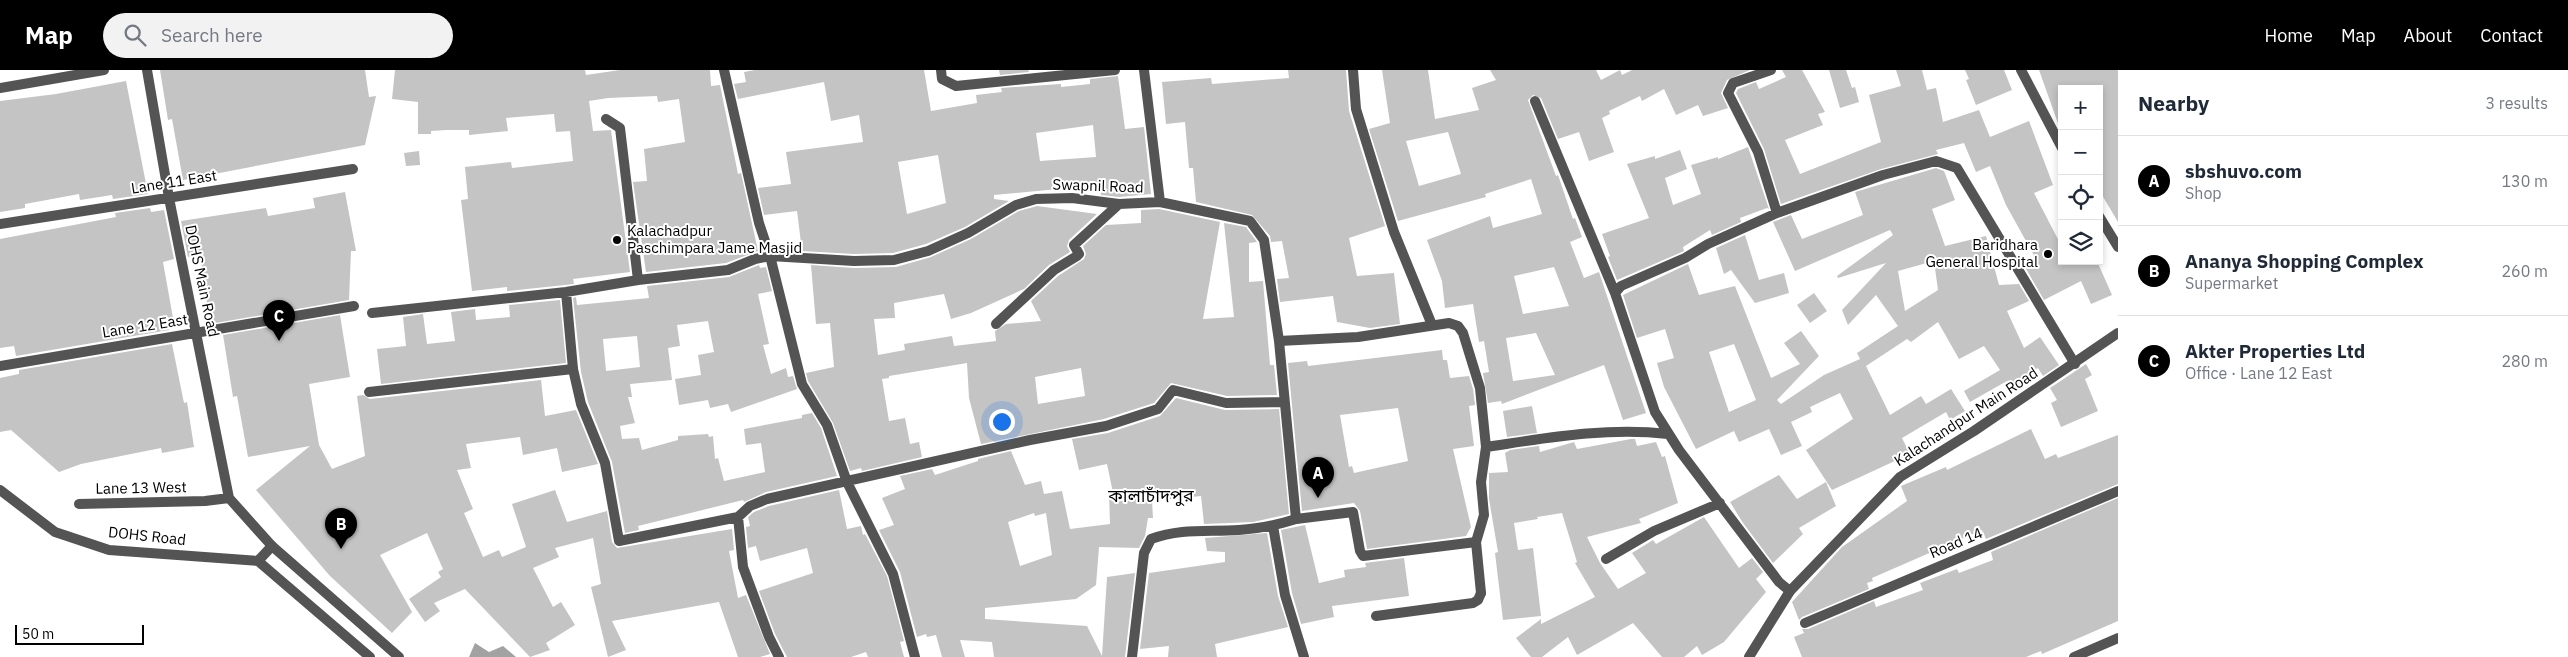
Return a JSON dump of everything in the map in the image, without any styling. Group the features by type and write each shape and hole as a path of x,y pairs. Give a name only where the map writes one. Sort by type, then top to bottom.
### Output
{"street":[{"path":"0,88 104,70"},
{"name":"DOHS Main Road","path":"146,70 169,198 198,333 229,498"},
{"path":"724,70 759,223 770,256 802,384 827,425 847,482 893,574 914,657"},
{"path":"941,70 942,79 956,86 1086,71 1115,70"},
{"path":"1144,70 1160,202"},
{"path":"1353,70 1356,109 1394,232 1432,325"},
{"path":"1771,70 1733,83 1728,93 1758,152 1777,213"},
{"path":"2021,70 2058,140"},
{"path":"1535,101 1615,293 1655,412 1668,434 1779,582 1790,591"},
{"path":"606,119 620,128 638,280"},
{"path":"1615,293 1621,286 1685,258 1724,236 1777,213 1904,168 1936,161 1957,168 2075,364"},
{"name":"Lane 11 East","path":"0,224 353,169"},
{"name":"Swapnil Road","path":"372,313 566,292 638,280 728,270 755,259 770,256 854,261 894,260 928,251 968,233 1016,205 1036,199 1072,198 1118,204 1160,202 1250,221 1264,240 1279,341 1296,519"},
{"path":"996,324 1054,270 1078,256 1079,254 1074,246 1118,204"},
{"path":"2101,220 2118,248"},
{"path":"566,292 573,369 581,404 605,463 619,541 738,518 750,506 767,499 920,464 1106,426 1158,409 1173,390 1226,403 1284,402"},
{"name":"Lane 12 East","path":"0,366 354,306"},
{"path":"1279,341 1358,337 1449,323 1458,326 1463,332 1480,388 1486,447 1481,482 1484,515 1476,542 1481,594 1478,600 1473,603 1376,616"},
{"name":"Kalachandpur Main Road","path":"1749,657 1790,591 1900,477 2075,364 2118,333"},
{"path":"369,392 573,369"},
{"path":"1486,447 1558,435 1634,430 1668,434"},
{"name":"DOHS Road","path":"0,490 55,532 108,550 258,561"},
{"name":"Road 14","path":"1805,622 2118,491"},
{"path":"229,498 272,546 399,657"},
{"name":"Lane 13 West","path":"78,504 205,502 229,498"},
{"path":"1606,559 1654,531 1720,503"},
{"path":"1132,657 1144,553 1151,539 1172,532 1273,526 1296,519 1353,512 1360,552 1363,556 1476,542"},
{"path":"738,518 743,567 769,637 779,657"},
{"path":"1273,526 1285,595 1304,657"},
{"path":"272,546 258,561 370,657"},
{"path":"2074,657 2118,638"}],"shaded area":[{"path":"475,643 489,652 503,646 516,657 469,657"}],"building":[{"path":"160,70 365,70 369,97 376,96 365,145 183,180 172,119 168,120"},
{"path":"395,70 585,70 586,75 620,70 710,70 711,86 720,85 738,174 741,173 758,251 726,263 646,272 633,182 647,181 644,149 685,142 679,99 658,102 657,96 608,98 589,101 593,131 611,130 630,272 573,279 574,284 507,291 507,287 472,291 461,200 468,199 465,167 511,162 512,168 573,161 570,131 556,132 554,114 506,118 508,131 469,135 469,130 446,130 431,131 431,134 418,134 418,102 392,99"},
{"path":"755,70 924,70 931,111 977,103 976,95 1002,92 1001,88 1061,84 1061,87 1090,84 1090,79 1118,76 1125,129 1144,127 1151,194 1119,197 1101,195 1100,185 994,195 994,199 1009,201 965,227 926,244 893,253 854,254 802,251 797,211 764,215 758,188 791,184 786,152 863,142 859,115 831,121 824,82 738,99 734,84 746,82 744,72","holes":["1093,125 1096,157 1040,161 1036,133","938,155 946,203 907,214 898,162"]},
{"path":"999,70 1028,70 1029,72 1000,75"},
{"path":"1288,70 1346,70 1349,111 1385,226 1349,238 1357,276 1394,273 1400,324 1370,328 1337,322 1333,296 1280,302 1277,279 1289,278 1282,241 1271,242 1270,236 1252,215 1196,202 1193,168 1189,168 1185,122 1166,124 1162,82 1211,78 1212,84 1289,78"},
{"path":"1382,70 1428,70 1435,119 1479,110 1472,88 1496,80 1490,70 1596,70 1601,80 1620,70 1622,75 1632,70 1750,70 1727,80 1721,93 1728,108 1703,116 1698,105 1676,115 1664,89 1642,101 1640,96 1609,111 1610,114 1602,118 1614,152 1589,161 1579,132 1558,139 1541,98 1533,95 1528,100 1556,176 1558,175 1573,219 1575,218 1582,237 1570,242 1584,278 1599,272 1646,413 1623,420 1604,365 1502,404 1501,401 1488,403 1483,373 1489,372 1484,341 1479,342 1473,304 1445,308 1442,281 1427,240 1490,216 1493,228 1542,214 1531,179 1485,194 1486,197 1398,221 1369,129 1390,123","holes":["1448,132 1461,174 1419,186 1406,141","1554,267 1569,306 1523,314 1514,276","1536,333 1555,375 1513,381 1506,338"]},
{"path":"1782,70 1802,70 1825,112 1818,114 1823,125 1785,140 1800,174 1881,142 1869,95 1901,86 1896,70 1922,70 1927,90 1936,88 1943,122 1979,110 1990,137 2029,121 2053,185 2034,193 2058,239 2058,265 2099,265 2112,295 2091,304 2081,281 2044,300 2025,267 2037,261 2006,205 1990,166 1976,172 1964,143 1936,150 1938,154 1881,169 1781,204 1764,149 1736,93 1738,89 1756,82 1759,89 1786,77"},
{"path":"1829,70 1846,70 1852,88 1855,87 1859,102 1840,108"},
{"path":"1965,70 2004,70 2012,90 1976,105 1966,80 1969,79"},
{"path":"2039,70 2118,70 2118,222 2103,197 2103,85 2058,85 2058,123"},
{"path":"126,81 148,194 113,199 112,195 80,200 79,194 25,204 25,208 0,212 0,101 56,94"},
{"path":"1748,147 1769,209 1767,208 1740,218 1741,222 1712,235 1710,230 1683,247 1684,251 1617,280 1602,234 1649,218 1627,164 1655,156 1655,159 1680,150 1687,169 1665,178 1673,205 1701,194 1691,165 1718,157 1718,159"},
{"path":"419,151 420,165 406,166 404,153"},
{"path":"1936,168 1944,171 1955,200 1932,209 1945,246 1986,236 1999,285 2019,284 2029,301 2007,311 2024,348 2040,337 2059,365 2043,376 2038,368 2010,385 2007,381 1970,402 1964,391 2000,370 1984,346 1959,359 1938,322 1911,342 1907,339 1866,366 1890,415 1921,396 1926,404 1951,389 1965,411 1950,420 1946,412 1902,438 1910,454 1832,490 1806,450 1853,419 1840,393 1810,407 1812,412 1791,422 1802,446 1781,455 1769,429 1739,442 1734,431 1696,449 1664,387 1657,363 1674,358 1665,329 1637,338 1623,295 1688,264 1699,295 1735,286 1771,378 1800,364 1784,343 1801,331 1819,356 1777,400 1781,404 1824,375 1860,359 1857,353 1898,326 1876,295 1848,325 1842,310 1886,263 1838,278 1837,276 1893,235 1890,230 1795,271 1773,222 1791,215 1802,239 1863,215 1855,192","holes":["1934,261 1938,290 1905,311 1898,271","1734,344 1756,400 1729,412 1709,352"]},
{"path":"345,192 356,251 351,251 349,300 210,324 200,254 188,257 181,221 266,208 268,216 315,208 313,198"},
{"path":"1037,206 1097,214 1069,240 1067,246 1070,252 1049,265 1024,289 971,313 951,319 944,294 894,303 895,318 874,319 878,355 905,350 904,344 952,336 954,346 996,341 995,331 1006,324 1041,321 1031,301 1058,276 1084,259 1086,254 1083,246 1106,225 1141,223 1141,210 1159,209 1220,222 1203,319 1234,317 1224,223 1246,227 1257,242 1249,243 1249,282 1263,281 1270,365 1274,365 1277,395 1227,396 1171,383 1154,403 1104,419 981,444 969,398 967,363 889,376 889,378 882,379 889,421 905,418 910,444 919,442 922,457 862,471 861,468 850,471 833,423 808,381 806,373 834,367 830,323 816,324 811,265 854,268 896,267 931,257 971,239 1019,211","holes":["1081,368 1085,396 1038,404 1035,377"]},
{"path":"150,208 151,212 164,210 174,259 163,262 173,318 167,319 169,330 16,356 14,346 0,348 0,239 116,217 115,213"},
{"path":"1745,235 1759,280 1784,273 1789,293 1755,303 1731,270 1724,274 1716,248"},
{"path":"759,265 760,268 766,267 772,291 758,294 769,344 763,345 771,374 786,368 788,377 793,376 797,389 731,412 728,404 710,408 708,400 679,405 675,379 701,375 698,355 714,352 708,321 677,325 680,346 668,348 672,380 630,384 632,397 628,397 635,423 620,426 622,439 639,438 642,450 678,440 678,436 708,434 709,437 713,436 715,459 718,458 724,481 765,472 761,443 746,445 744,429 802,418 802,415 812,413 821,428 837,476 766,492 744,502 743,500 638,526 639,530 625,533 612,462 588,402 581,372 573,298 576,297 577,305 649,298 647,286 729,277","holes":["637,336 640,367 606,371 603,339"]},
{"path":"1814,293 1827,311 1810,323 1797,305"},
{"path":"560,300 566,363 381,384 377,349 406,346 403,317 423,314 427,344 455,341 451,312 475,309 476,320 510,317 509,305"},
{"path":"340,315 350,377 309,384 319,445 332,469 365,456 357,396 363,395 370,399 541,380 545,416 576,410 598,464 562,472 557,448 523,455 520,437 466,444 471,468 457,470 473,509 464,513 483,557 499,550 502,557 526,547 512,504 555,490 567,522 607,511 612,542 617,548 732,529 734,550 729,551 738,598 746,595 770,654 760,657 738,657 719,602 612,621 626,650 608,657 591,587 601,584 593,538 555,548 559,557 533,568 553,607 561,602 575,625 546,643 550,650 530,657 465,589 434,603 440,611 425,622 409,599 441,577 438,572 443,569 427,533 380,555 412,612 392,633 330,576 256,490 310,446 248,457 237,396 233,397 223,335"},
{"path":"172,344 184,403 187,402 194,447 162,453 161,448 81,464 59,472 11,430 0,432 0,378 19,374 19,370"},
{"path":"1442,350 1443,360 1447,360 1450,378 1469,376 1475,405 1469,406 1474,446 1453,449 1471,527 1466,536 1367,549 1360,511 1354,503 1302,511 1288,363 1307,361 1308,366","holes":["1398,408 1408,461 1354,473 1352,466 1349,467 1340,415"]},
{"path":"2086,364 2092,375 2085,379 2098,411 2061,427 2051,403 2057,400 2050,388"},
{"path":"1176,398 1225,410 1279,409 1289,514 1253,522 1204,524 1201,496 1152,501 1153,518 1148,518 1145,536 1139,548 1099,547 1096,585 1076,599 985,608 985,619 1087,626 1102,656 1107,577 1135,573 1125,657 994,657 992,642 960,640 965,657 942,657 936,635 927,637 926,634 917,637 900,572 879,530 894,525 882,498 905,489 900,476 932,469 935,475 978,461 978,459 1011,451 1025,485 1041,481 1044,494 1062,491 1070,529 1110,524 1109,493 1113,493 1107,464 1079,470 1072,439 1108,433 1160,416","holes":["1034,513 1035,516 1046,513 1052,555 1020,566 1008,522"]},
{"path":"1532,406 1537,433 1507,437 1503,411"},
{"path":"2031,429 2045,459 2056,454 2058,458 2118,435 2118,484 1986,539 1982,530 1872,578 1873,581 1867,583 1869,589 1802,617 1799,620 1792,602 1842,547 1907,501 1901,486 1946,467 1947,470"},
{"path":"1635,439 1637,446 1656,442 1662,457 1665,456 1678,503 1639,519 1641,523 1587,537 1600,563 1618,589 1646,573 1632,553 1653,540 1656,544 1704,517 1739,568 1752,558 1763,572 1756,579 1766,592 1724,642 1702,655 1697,646 1684,657 1662,657 1633,623 1577,655 1568,637 1542,657 1531,657 1516,638 1541,619 1541,624 1595,597 1575,563 1577,562 1562,513 1537,517 1538,519 1514,523 1518,550 1533,548 1541,616 1503,620 1495,553 1498,552 1489,499 1489,473 1508,472 1505,453 1510,450 1539,446 1540,452 1574,442 1577,449"},
{"path":"1779,475 1797,499 1826,482 1836,506 1799,528 1803,534 1773,563 1730,502"},
{"path":"839,490 847,529 861,526 863,535 865,534 887,576 904,641 900,642 904,657 868,657 866,652 851,657 787,657 775,634 759,591 813,573 807,548 760,561 756,546 748,548 746,527 750,526 748,517 754,512 769,506"},
{"path":"2118,498 2118,621 2042,654 2041,651 2026,657 1802,657 1794,637 1804,633 1802,629 1808,629 1874,601 1876,607 1923,590 1920,583 1957,569 1959,573 1993,560 1991,552"},
{"path":"1305,525 1319,583 1345,577 1344,570 1366,567 1365,563 1404,558 1409,596 1332,606 1334,617 1301,624 1292,593 1281,530"},
{"path":"1267,533 1278,596 1288,627 1215,644 1217,657 1168,657 1169,646 1140,649 1149,573 1225,562 1225,552 1207,551 1205,538"}],"place":[{"name":"Kalachadpur Paschimpara Jame Masjid","path":"617,240"},
{"name":"Baridhara General Hospital","path":"2048,254"},
{"name":"Akter Properties Ltd","path":"279,341"},
{"name":"sbshuvo.com","path":"1318,498"},
{"name":"Ananya Shopping Complex","path":"341,549"}],"district":[{"name":"কালাচাঁদপুর","path":"1151,496"}]}
